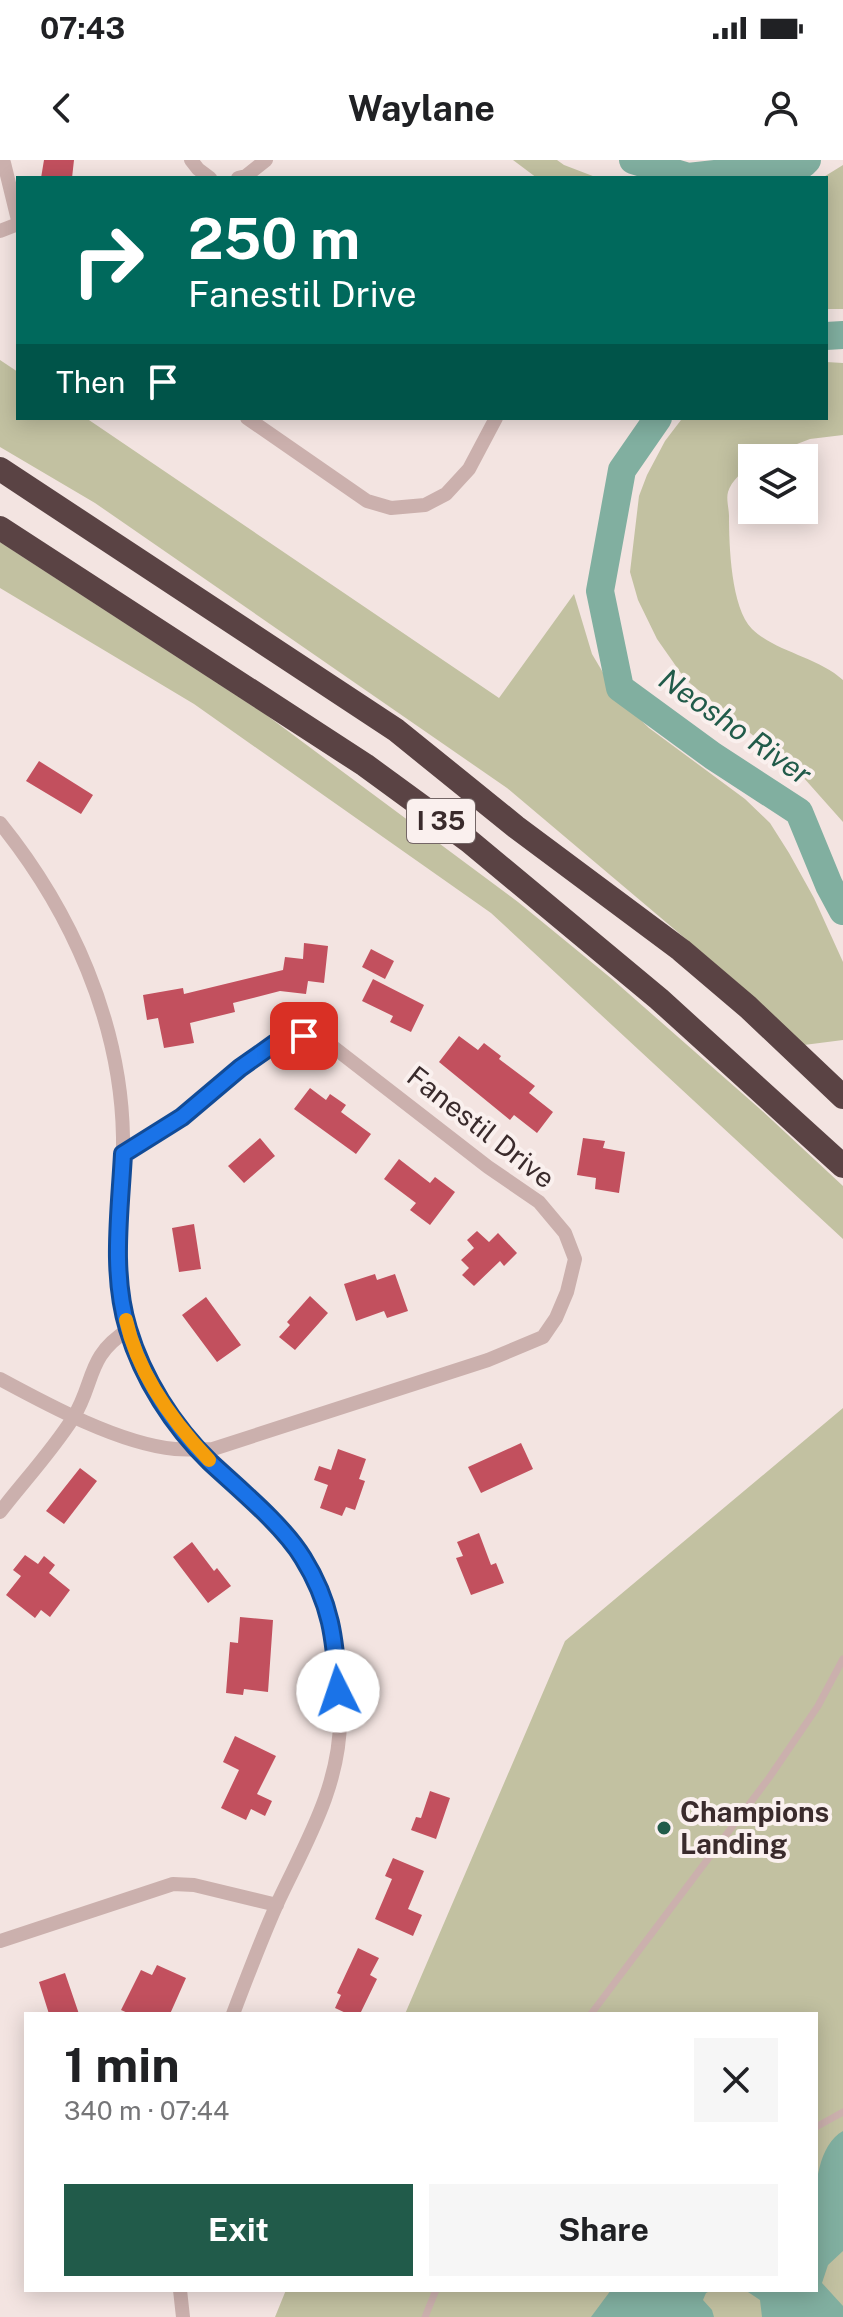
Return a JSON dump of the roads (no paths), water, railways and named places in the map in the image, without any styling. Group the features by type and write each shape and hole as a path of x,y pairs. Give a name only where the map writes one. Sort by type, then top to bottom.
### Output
{"highway":[{"name":"I 35","path":"0,469 396,730 516,827 681,950 748,1007 843,1097"},
{"name":"I 35","path":"0,528 365,765 469,841 659,999 843,1166"}],"street":[{"path":"191,160 208,176"},
{"path":"246,176 266,160"},
{"path":"3,162 16,214"},
{"path":"250,420 367,501 391,508 425,505 446,494 469,469 494,420"},
{"path":"0,823 28,858 70,930 104,1013 117,1076 123,1134 117,1281 128,1330 147,1377 170,1415 199,1449 258,1506 302,1556 327,1607 333,1627 340,1721 334,1771 315,1828 277,1905 234,2012"},
{"name":"Fanestil Drive","path":"123,1154 182,1117 274,1044 304,1036 328,1043 488,1167 539,1202 565,1233 575,1259 567,1292 556,1318 543,1337 473,1365 213,1449 199,1449"},
{"path":"0,1512 74,1416 96,1361 114,1339 128,1330"},
{"path":"0,1379 49,1406 135,1441 174,1449 199,1449"},
{"path":"0,1941 173,1884 194,1885 277,1905"},
{"path":"180,2292 183,2317"}],"lane":[{"path":"593,2012 769,1778 818,1706 843,1659"},
{"path":"818,2126 843,2112"},
{"path":"425,2317 435,2292"}],"waterway":[{"name":"Neosho River","path":"633,160 685,176"},
{"name":"Neosho River","path":"697,176 803,164 807,160"},
{"name":"Neosho River","path":"828,336 843,335"},
{"name":"Neosho River","path":"657,420 622,470 600,591 620,688 713,756 799,812 843,911"}],"place":[{"name":"Champions Landing","path":"664,1828"}]}
